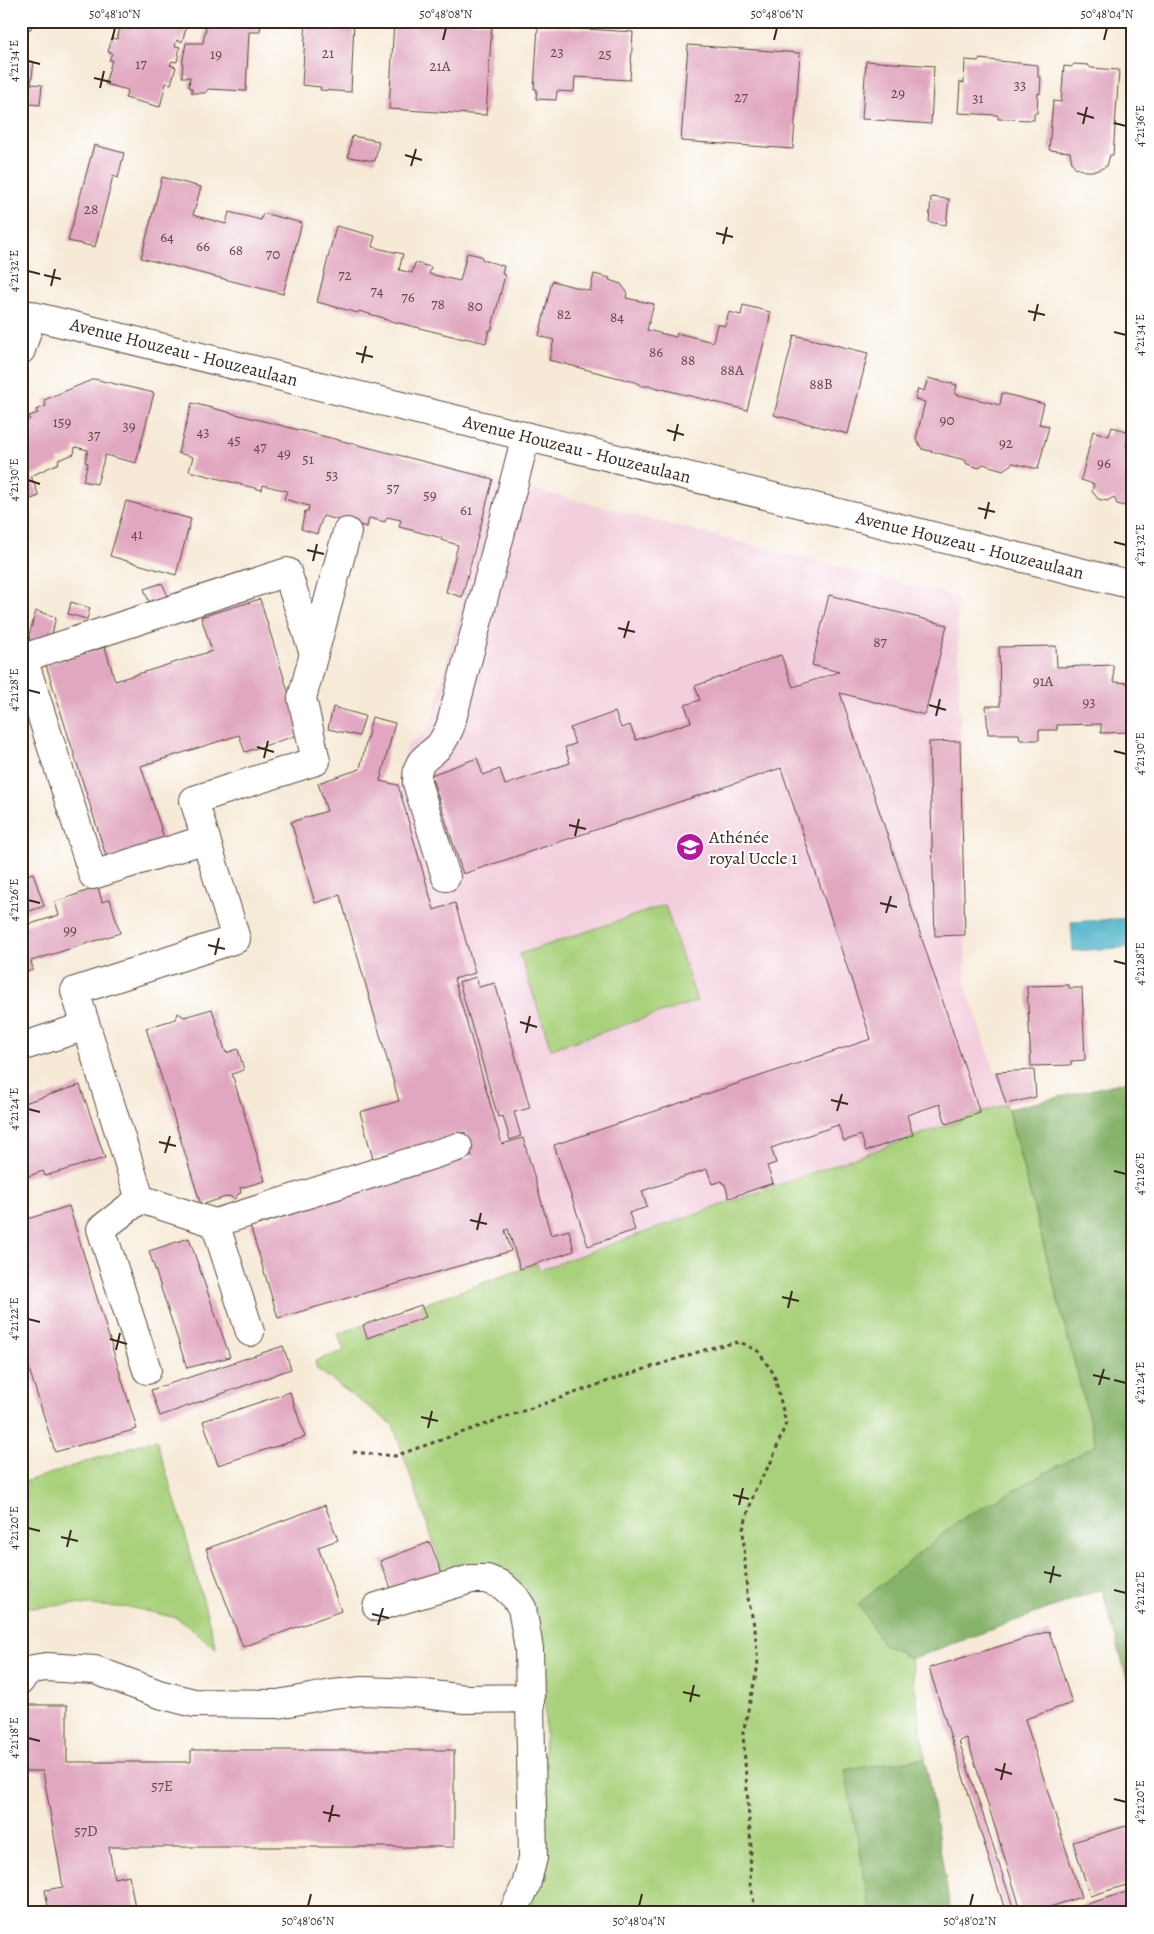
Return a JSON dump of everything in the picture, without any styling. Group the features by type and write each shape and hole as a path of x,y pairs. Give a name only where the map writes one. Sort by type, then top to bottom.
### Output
{"street":[{"path":"21,350 27,314"},
{"name":"Avenue Houzeau - Houzeaulaan","path":"27,314 1133,585"},
{"path":"446,877 417,783 417,771 422,759 441,744 450,728 526,436"},
{"path":"140,1198 76,991 236,938 194,800 316,761 302,698 347,532"},
{"path":"206,839 93,875 24,658 287,572 314,654"},
{"path":"21,1047 86,1026"},
{"path":"140,1198 215,1223 458,1147"},
{"path":"140,1198 101,1229 147,1370"},
{"path":"215,1223 250,1332"},
{"path":"377,1607 471,1579 487,1578 502,1585 515,1596 522,1608 529,1649 533,1858 526,1886 513,1913"},
{"path":"21,1680 24,1674 33,1669 46,1667 95,1670 159,1694 194,1703 278,1704 332,1694 363,1691 416,1693 464,1699 530,1698"}],"path":[{"path":"353,1452 395,1456 620,1377 714,1347 740,1342 758,1351 774,1374 786,1423 772,1460 755,1490 743,1529 747,1594 755,1628 758,1665 743,1733 751,1846 750,1883 756,1913"}],"shaded area":[{"name":"Athénée royal Uccle 1","path":"493,479 957,597 966,986 1006,1104 539,1270 398,785 407,745 424,734 433,717"}],"green space":[{"path":"665,905 697,1001 551,1049 520,954"},
{"path":"1133,1080 1133,1700 1102,1589 911,1659 882,1643 858,1604 958,1521 1096,1445 1008,1109"},
{"path":"1006,1104 1096,1445 958,1521 882,1643 911,1659 925,1758 845,1770 871,1913 525,1913 542,1856 546,1679 542,1626 532,1601 518,1583 488,1565 445,1576 393,1425 317,1369 315,1361 344,1351 338,1334 363,1325 368,1338 425,1317 421,1305 537,1264 539,1270"},
{"path":"156,1439 183,1526 216,1648 177,1618 133,1608 71,1604 21,1609 21,1483"},
{"path":"925,1758 951,1913 871,1913 845,1770"}],"water":[{"path":"1131,918 1133,947 1073,951 1071,922"}],"building":[{"path":"21,21 32,21 31,29 26,29 22,54"},
{"path":"122,21 182,21 182,23 187,25 182,42 177,40 175,46 180,47 177,62 172,61 170,65 176,67 171,84 166,83 160,107 125,98 128,90 105,84 112,60 109,60 112,53 108,52 112,38 117,39"},
{"path":"207,21 261,21 260,32 249,32 246,91 208,89 205,93 192,93 192,88 189,87 190,77 182,77 186,43 203,43"},
{"path":"306,21 354,21 351,92 320,90 321,87 302,85"},
{"path":"394,21 492,23 486,115 389,109"},
{"path":"538,26 633,32 630,80 575,77 574,92 557,91 556,100 536,99 537,89 534,89"},
{"path":"688,45 800,53 793,149 681,141"},
{"path":"979,59 1038,65 1038,77 1041,77 1040,94 1038,93 1037,113 1034,113 1034,120 998,119 997,115 958,113 960,82 964,83 965,60 979,61"},
{"path":"21,60 34,62 31,84 42,85 40,105 21,103"},
{"path":"866,61 934,66 931,124 862,119"},
{"path":"1074,64 1088,65 1091,68 1119,70 1113,155 1110,155 1107,166 1096,171 1085,171 1076,168 1072,163 1070,152 1049,150 1053,101 1061,102 1064,66 1071,67"},
{"path":"352,136 379,141 375,161 348,157"},
{"path":"94,145 124,153 118,178 113,176 95,247 68,241"},
{"path":"162,177 201,187 193,215 226,224 229,212 261,220 263,213 302,223 283,294 141,258"},
{"path":"931,197 949,199 946,225 929,222"},
{"path":"336,226 375,236 372,247 403,254 399,270 412,273 415,263 431,267 429,274 460,281 467,253 481,256 483,260 504,266 502,274 505,275 491,331 489,330 486,343 317,302"},
{"path":"594,274 610,278 609,280 621,284 627,292 626,298 654,304 647,330 676,337 677,333 713,342 717,324 725,326 729,312 741,315 743,305 770,312 747,410 650,386 642,386 635,382 549,360 554,340 539,336 552,281 590,291"},
{"path":"794,335 868,353 848,434 774,415"},
{"path":"928,378 957,385 955,394 1000,405 1002,393 1044,404 1039,424 1049,426 1038,469 1013,463 1003,470 983,464 979,468 967,464 965,460 922,449 916,439 925,402 915,399 918,389 924,391"},
{"path":"94,379 154,393 136,463 105,455 97,484 83,481 88,463 85,462 88,450 75,447 74,454 58,460 59,463 31,476 39,496 21,503 21,423 30,419 29,416 38,413 36,410 46,406 44,400"},
{"path":"192,403 493,479 462,597 446,592 458,545 441,540 442,538 399,527 401,520 387,517 385,522 369,518 367,527 323,516 317,534 301,529 305,511 308,511 309,506 284,499 287,491 263,485 262,490 189,471 193,457 178,453"},
{"path":"1112,427 1130,432 1126,446 1133,447 1133,502 1125,506 1117,504 1114,497 1107,501 1098,499 1092,491 1094,484 1081,480 1093,431 1109,436"},
{"path":"126,501 191,519 176,575 110,556"},
{"path":"162,583 168,596 149,602 144,589"},
{"path":"829,595 947,625 925,715 840,693 980,1113 946,1124 940,1104 907,1115 913,1135 866,1151 861,1135 844,1141 838,1125 771,1148 776,1163 767,1166 773,1183 729,1198 725,1184 722,1181 712,1184 707,1169 642,1191 647,1207 629,1213 635,1230 588,1246 554,1145 871,1039 781,768 463,874 431,775 477,758 483,775 500,769 505,785 570,763 565,747 575,744 570,728 615,712 621,728 630,725 636,740 691,722 685,705 700,700 695,686 781,655 793,687 839,672 812,665"},
{"path":"260,599 301,734 245,752 239,735 141,766 165,841 107,859 46,665 105,647 115,681 212,651 201,617"},
{"path":"71,602 90,608 87,619 68,614"},
{"path":"36,611 56,617 52,634 30,641 29,635"},
{"path":"1056,646 1057,667 1113,665 1114,682 1132,683 1132,706 1129,706 1130,732 1101,733 1101,724 1057,725 1057,730 1039,730 1039,740 1020,740 1019,734 988,734 986,706 1000,706 999,647"},
{"path":"333,707 365,716 359,736 328,729"},
{"path":"372,717 395,723 380,781 398,785 434,910 455,903 475,973 454,979 502,1144 523,1138 551,1235 569,1230 574,1251 520,1269 508,1229 505,1230 511,1251 278,1318 250,1225 472,1157 465,1132 373,1159 360,1112 399,1101 340,895 315,903 291,822 327,811 318,783 360,769"},
{"path":"960,741 965,935 935,936 929,742"},
{"path":"33,873 44,906 21,914 21,877"},
{"path":"98,887 102,902 110,899 120,933 31,961 33,970 21,973 21,927 59,915 55,902"},
{"path":"476,977 479,987 495,983 530,1108 514,1112 521,1136 510,1140 503,1116 498,1117 459,982"},
{"path":"1069,985 1069,988 1082,988 1085,1060 1071,1061 1071,1065 1031,1066 1027,986"},
{"path":"212,1009 226,1053 238,1049 244,1070 232,1074 265,1181 240,1188 241,1193 235,1199 229,1196 201,1205 146,1028 176,1019 178,1013 184,1017"},
{"path":"1034,1070 1036,1097 1006,1104 996,1072"},
{"path":"80,1085 105,1158 45,1176 43,1171 21,1179 21,1124 27,1122 21,1104"},
{"path":"69,1206 137,1429 55,1452 21,1343 21,1221"},
{"path":"189,1238 230,1357 187,1368 149,1251"},
{"path":"421,1305 426,1317 367,1338 363,1325"},
{"path":"283,1346 291,1369 160,1416 151,1390"},
{"path":"290,1392 305,1437 218,1465 203,1421"},
{"path":"325,1505 338,1540 318,1547 341,1611 243,1647 206,1549"},
{"path":"430,1542 442,1574 393,1593 380,1561"},
{"path":"1049,1631 1072,1703 1025,1719 1081,1897 1031,1913 1022,1913 967,1738 959,1741 1015,1913 1006,1913 929,1668"},
{"path":"21,1699 29,1699 29,1705 67,1705 67,1762 191,1762 191,1750 454,1750 454,1847 109,1847 114,1878 129,1875 136,1913 49,1913 45,1890 63,1887 43,1771 21,1771"},
{"path":"1126,1826 1133,1846 1133,1883 1090,1896 1073,1842"},
{"path":"1133,1890 1133,1913 1061,1913 1061,1912"}],"place":[{"name":"Athénée royal Uccle 1","path":"690,847"}]}
